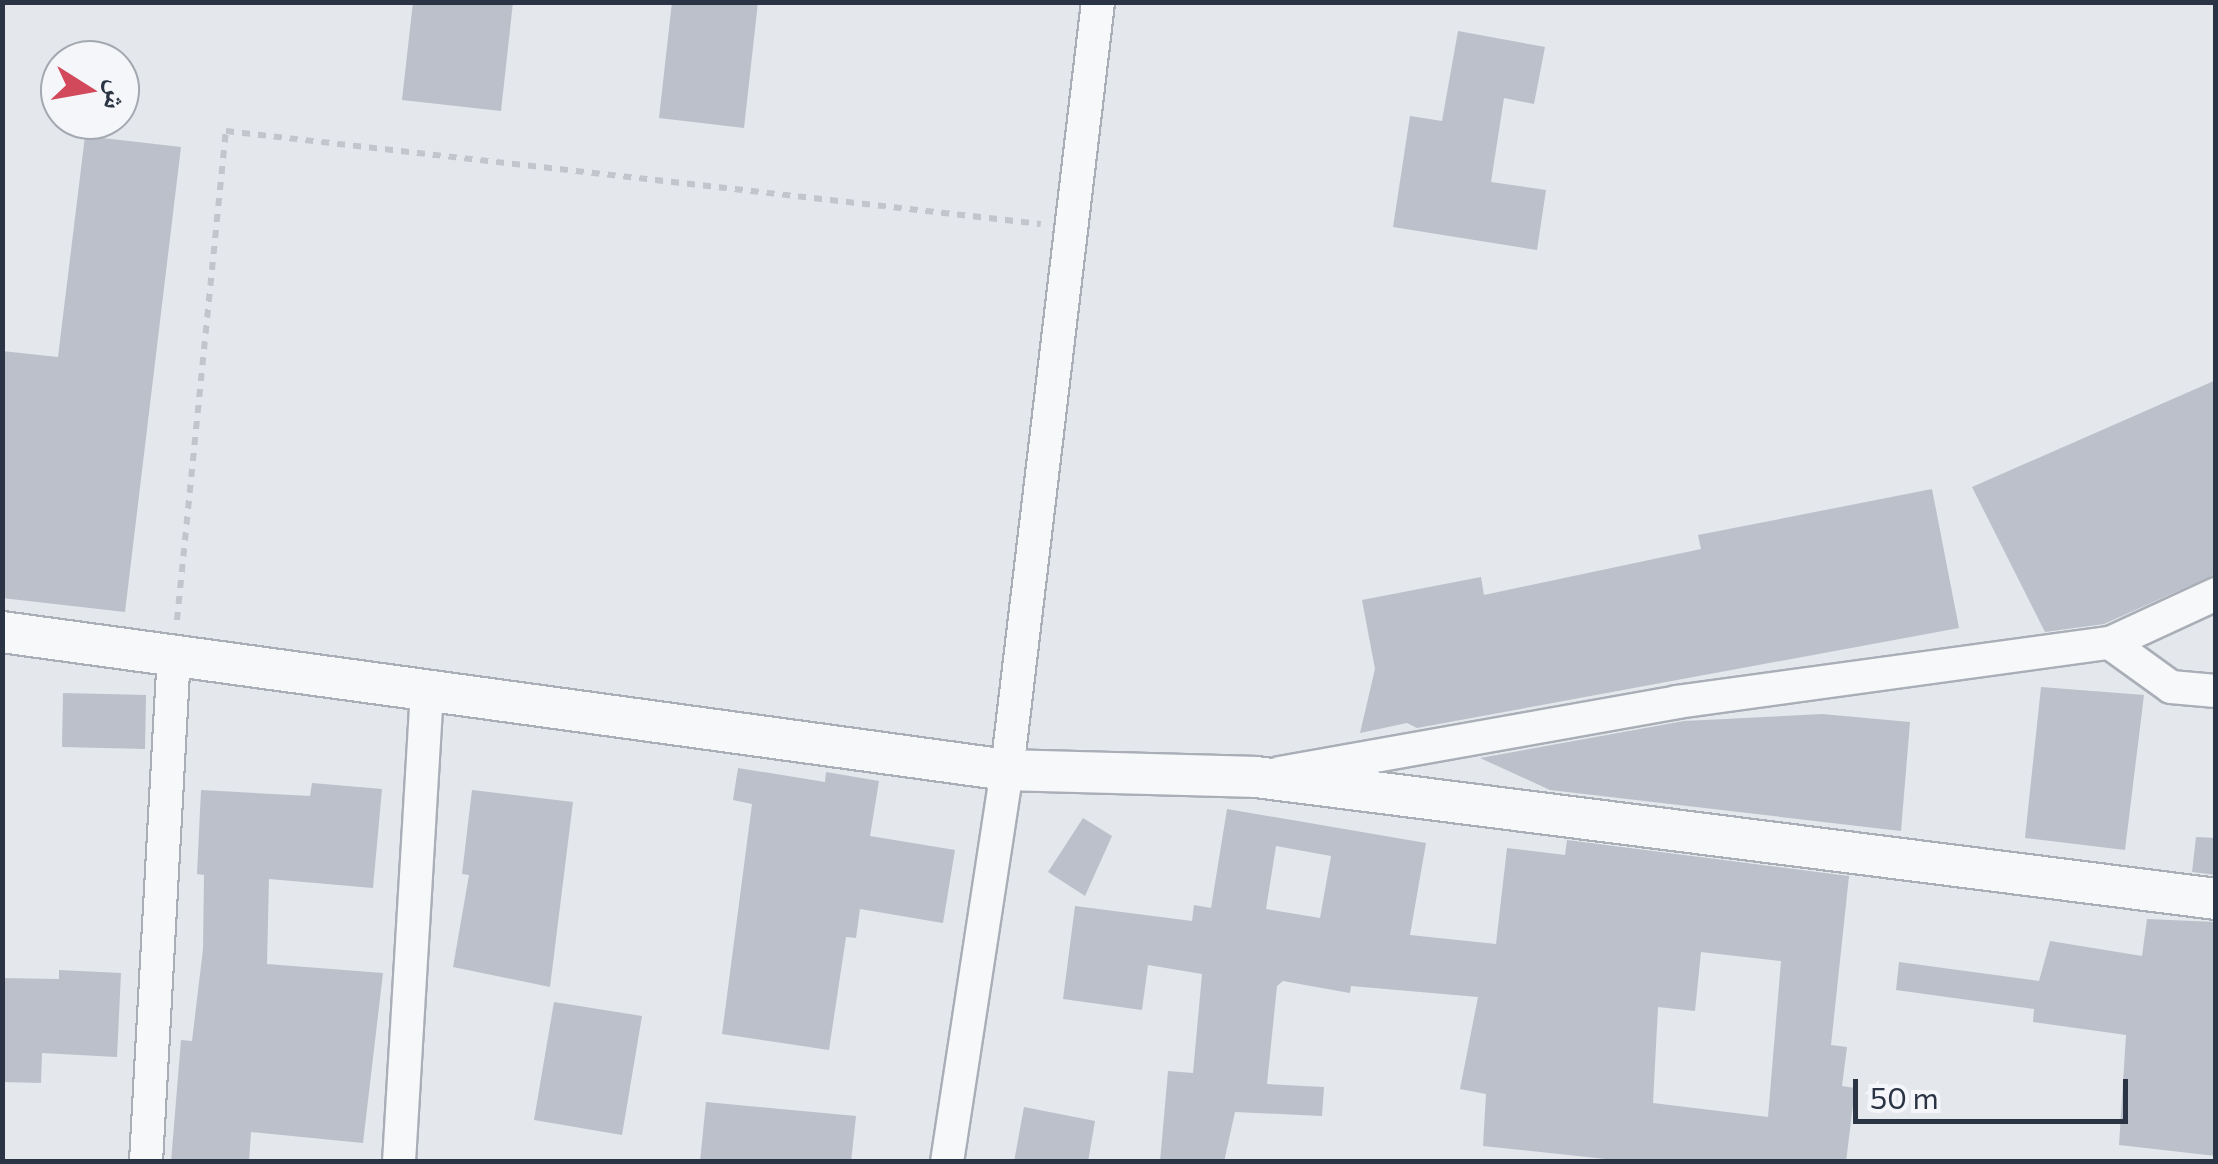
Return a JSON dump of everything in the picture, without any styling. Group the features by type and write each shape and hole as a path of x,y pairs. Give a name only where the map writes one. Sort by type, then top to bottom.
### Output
{"street":[{"path":"947,1162 1006,770 1098,2"},
{"path":"1256,777 1677,702 2110,643 2216,594"},
{"path":"2,632 427,687 1006,770 1256,777 2216,899"},
{"path":"2110,643 2170,687 2216,691"},
{"path":"146,1162 174,654"},
{"path":"398,1162 427,687"}],"path":[{"path":"174,654 226,131 1072,228"}],"building":[{"path":"413,2 513,2 501,111 402,100"},
{"path":"672,2 758,2 744,128 659,118"},
{"path":"1458,31 1545,47 1534,104 1504,98 1491,182 1546,190 1537,250 1393,227 1410,116 1442,121"},
{"path":"85,140 181,147 125,612 2,598 2,351 58,357"},
{"path":"2216,380 2216,574 2104,624 2045,632 1972,487"},
{"path":"1932,489 1959,628 1417,728 1407,723 1360,733 1375,669 1362,600 1481,577 1484,595 1701,549 1698,535"},
{"path":"2041,687 2144,695 2125,850 2025,838"},
{"path":"63,693 146,695 145,749 62,747"},
{"path":"1822,714 1910,722 1901,831 1550,790 1480,758 1684,721"},
{"path":"738,768 825,782 826,772 879,781 870,836 955,850 943,923 860,909 856,938 846,937 829,1050 722,1034 752,804 733,800"},
{"path":"312,783 382,789 373,888 269,879 267,964 383,973 363,1143 251,1132 249,1162 171,1162 181,1040 192,1041 203,949 204,875 197,874 201,790 310,796"},
{"path":"472,790 573,802 550,987 453,967 469,875 462,874"},
{"path":"1227,809 1426,843 1410,935 1496,944 1507,848 1565,855 1567,840 1849,876 1831,1045 1847,1047 1842,1086 1855,1088 1846,1162 1634,1162 1483,1146 1486,1094 1460,1089 1478,997 1351,986 1350,993 1283,981 1277,986 1267,1084 1324,1087 1322,1116 1235,1112 1224,1162 1160,1162 1168,1071 1193,1073 1202,974 1148,965 1142,1010 1063,999 1075,906 1192,921 1194,905 1211,908","holes":["1276,846 1331,856 1320,918 1266,909","1701,952 1781,961 1768,1117 1653,1103 1658,1007 1695,1011"]},
{"path":"1083,818 1112,836 1085,896 1048,872"},
{"path":"2196,837 2216,838 2216,875 2192,872"},
{"path":"2147,919 2216,922 2216,1156 2119,1145 2126,1035 2033,1022 2034,1009 1896,990 1899,962 2039,981 2050,941 2142,956"},
{"path":"59,970 121,973 117,1057 42,1053 41,1083 2,1082 2,978 59,979"},
{"path":"554,1002 642,1016 622,1135 534,1120"},
{"path":"706,1102 856,1116 851,1162 700,1162"},
{"path":"1024,1107 1095,1121 1088,1162 1014,1162"}]}
